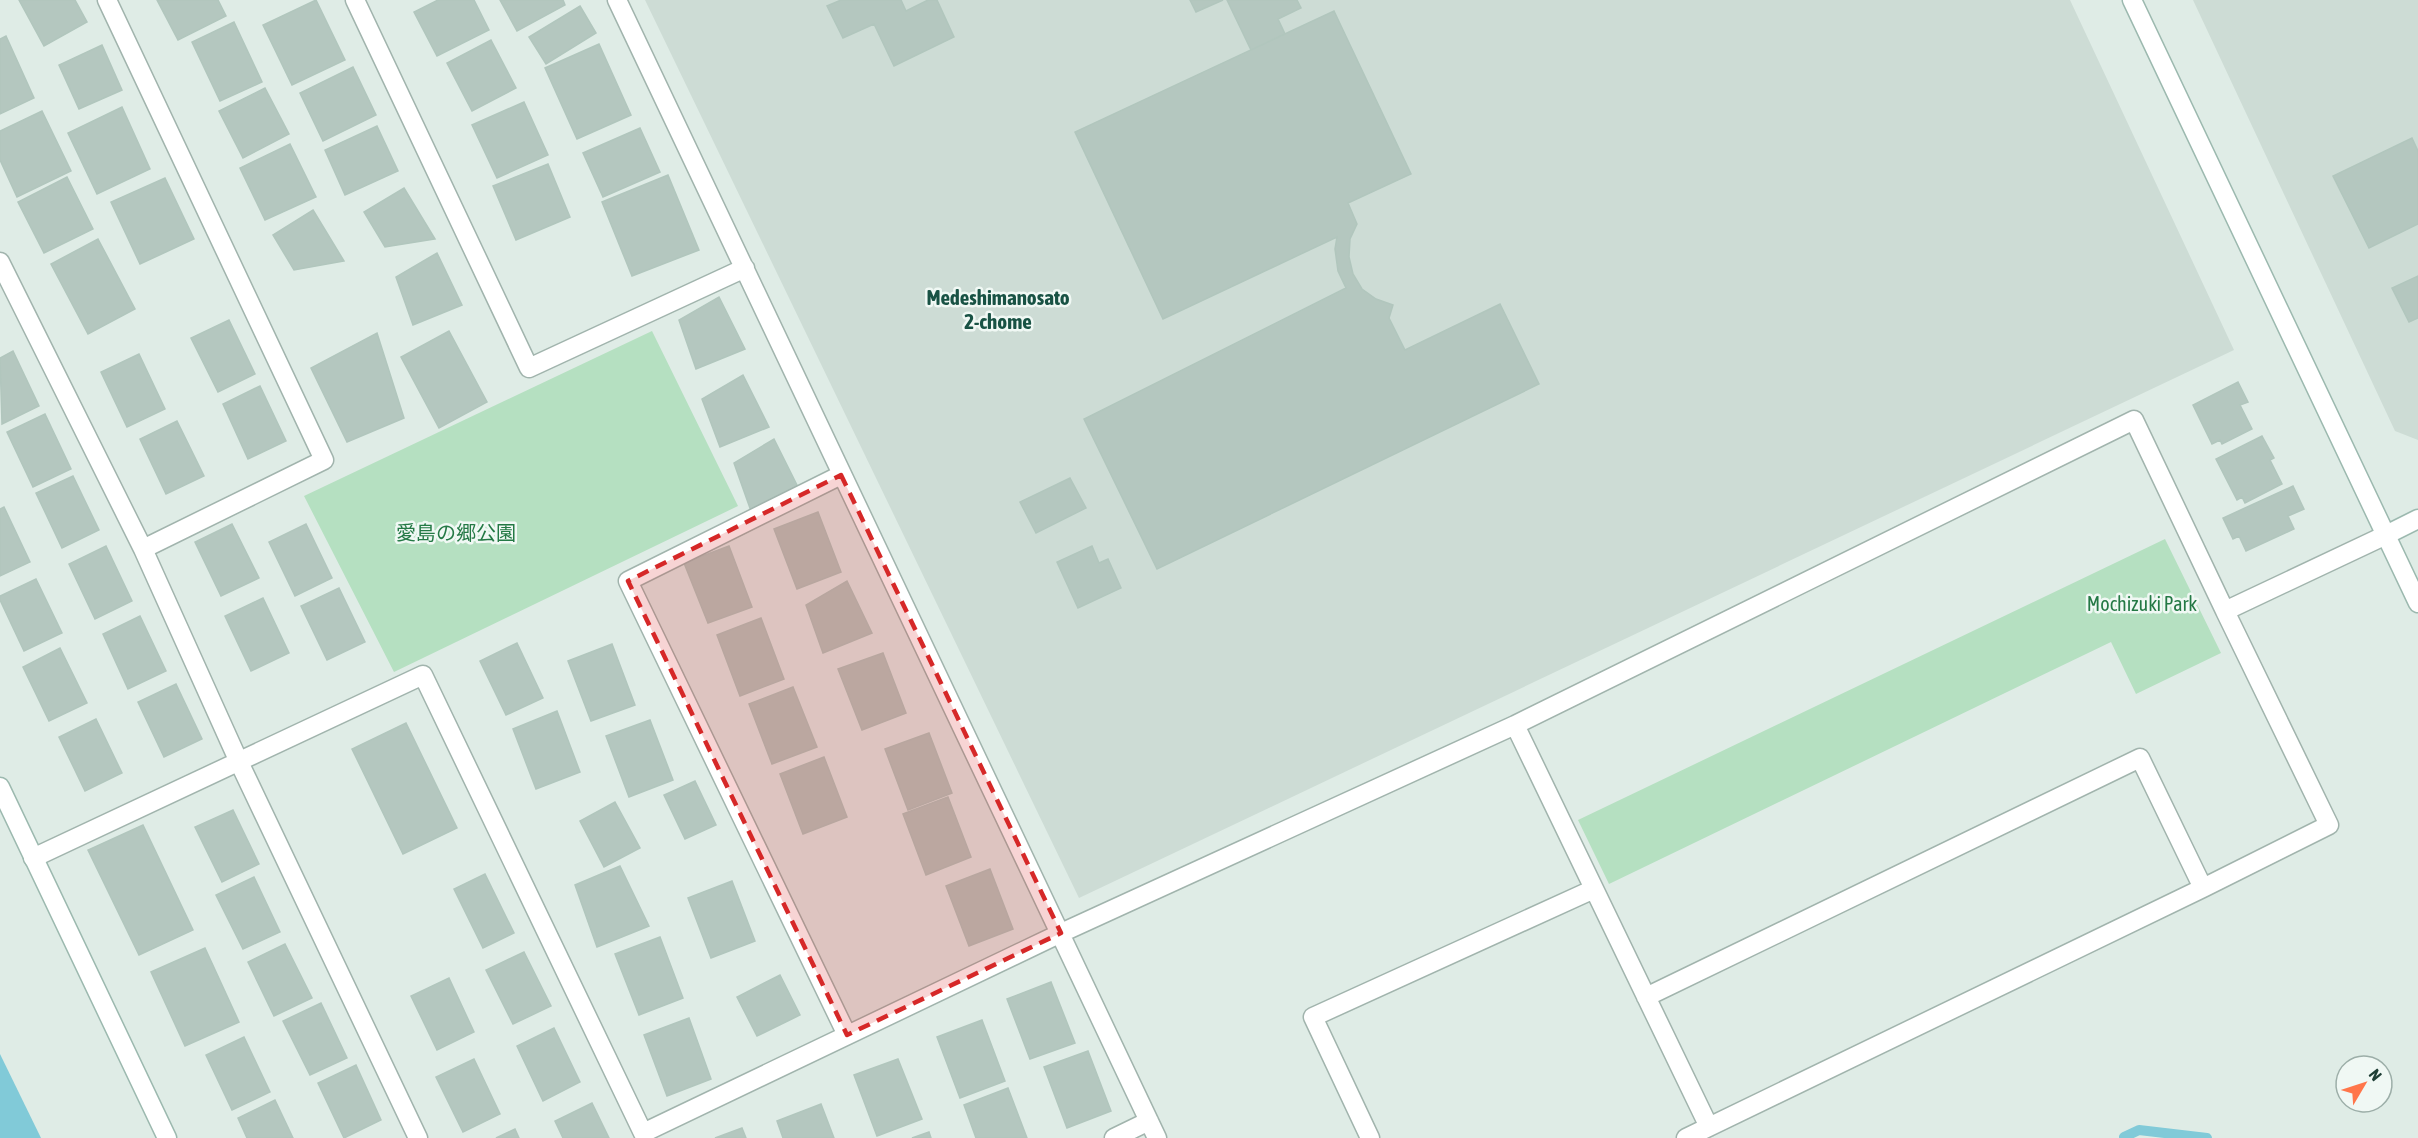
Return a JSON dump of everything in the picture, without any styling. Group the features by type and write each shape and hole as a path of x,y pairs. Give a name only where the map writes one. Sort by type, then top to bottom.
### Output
{"street":[{"path":"107,0 324,460 143,549"},
{"path":"355,0 529,368 745,268"},
{"path":"617,0 1157,1138"},
{"path":"2132,0 2418,603"},
{"path":"0,262 143,549 239,762 418,1138"},
{"path":"33,858 423,675 643,1133 1061,933 1515,725 2134,420 2329,825 1686,1138"},
{"path":"841,475 628,581 847,1035"},
{"path":"2225,611 2418,519"},
{"path":"1515,725 1709,1127"},
{"path":"1646,997 2140,758 2203,888"},
{"path":"0,787 129,1053 167,1138"},
{"path":"1370,1138 1313,1017 1594,889"},
{"path":"1114,1138 1149,1121"}],"highlighted area":[{"path":"841,475 1061,933 847,1035 628,581"}],"shaded area":[{"path":"645,0 2070,0 2234,350 1079,898"},
{"path":"2193,0 2418,0 2418,440 2395,431"}],"green space":[{"name":"愛島の郷公園","path":"652,331 738,506 394,672 304,496"},
{"name":"Mochizuki Park","path":"2165,539 2221,653 2136,694 2111,642 1609,884 1578,820"}],"water":[{"path":"0,1054 41,1138 0,1138"}],"building":[{"path":"19,0 75,0 87,22 44,46"},
{"path":"157,0 218,0 226,16 178,40"},
{"path":"316,0 345,60 292,85 263,25"},
{"path":"438,0 474,0 489,30 437,56 414,12"},
{"path":"500,0 563,0 565,5 517,31"},
{"path":"841,0 901,0 906,11 928,0 937,0 954,37 894,66 874,24 843,38 827,6"},
{"path":"1190,0 1223,0 1196,12"},
{"path":"1227,0 1297,0 1301,8 1278,19 1285,34 1251,50"},
{"path":"580,6 596,33 546,64 529,37"},
{"path":"1334,11 1411,174 1348,203 1357,224 1350,239 1349,257 1353,274 1362,289 1376,299 1393,305 1389,318 1405,350 1500,304 1539,384 1157,569 1084,419 1346,288 1338,271 1335,249 1337,237 1163,319 1075,132"},
{"path":"234,22 262,82 220,101 192,42"},
{"path":"6,36 34,98 0,114 0,39"},
{"path":"491,40 516,88 472,111 447,63"},
{"path":"599,44 631,115 577,139 545,68"},
{"path":"102,45 122,90 79,109 59,65"},
{"path":"353,67 376,115 323,141 300,93"},
{"path":"265,88 289,134 243,158 219,111"},
{"path":"524,102 548,155 497,178 472,125"},
{"path":"122,107 150,169 97,194 68,133"},
{"path":"42,111 71,171 17,197 0,160 0,131"},
{"path":"377,126 398,171 345,195 325,150"},
{"path":"640,128 660,172 603,197 583,153"},
{"path":"2412,138 2418,151 2418,224 2369,248 2333,176"},
{"path":"290,144 316,197 265,220 240,168"},
{"path":"548,164 570,217 516,240 493,186"},
{"path":"668,175 699,250 632,276 602,202"},
{"path":"67,177 93,229 44,253 18,202"},
{"path":"165,178 194,239 140,264 111,202"},
{"path":"404,188 435,239 385,247 364,212"},
{"path":"313,210 344,261 294,270 273,235"},
{"path":"98,239 135,309 88,334 51,264"},
{"path":"437,253 462,305 413,325 396,277"},
{"path":"2418,276 2418,318 2409,322 2392,288"},
{"path":"719,297 745,349 696,369 679,320"},
{"path":"229,320 255,374 218,392 191,338"},
{"path":"449,331 487,402 439,428 401,357"},
{"path":"377,333 404,418 347,442 311,368"},
{"path":"13,351 39,406 2,424 0,358"},
{"path":"139,354 165,409 127,427 101,372"},
{"path":"743,375 769,427 720,447 702,399"},
{"path":"2238,382 2248,402 2240,405 2252,429 2222,444 2220,440 2212,444 2193,405"},
{"path":"260,386 286,441 248,459 223,404"},
{"path":"45,414 71,469 33,487 7,432"},
{"path":"177,421 204,476 166,494 140,439"},
{"path":"2262,436 2274,458 2270,460 2282,484 2245,503 2242,497 2237,500 2216,459"},
{"path":"774,439 800,491 751,511 734,463"},
{"path":"73,476 99,530 62,548 36,493"},
{"path":"1070,478 1086,508 1036,533 1020,502"},
{"path":"2293,486 2304,509 2288,516 2294,529 2246,551 2239,536 2233,539 2223,518"},
{"path":"4,507 30,562 0,576 0,509"},
{"path":"818,512 841,572 797,589 774,529"},
{"path":"232,524 259,578 221,596 195,542"},
{"path":"306,524 332,578 295,596 269,542"},
{"path":"106,546 132,601 95,619 69,564"},
{"path":"729,546 752,607 708,623 684,563"},
{"path":"1092,546 1099,563 1108,559 1121,588 1078,608 1057,562"},
{"path":"36,579 62,633 24,651 0,596"},
{"path":"847,581 872,633 823,653 806,605"},
{"path":"339,588 365,642 327,660 301,606"},
{"path":"263,598 289,653 251,671 225,616"},
{"path":"140,616 166,671 128,689 103,634"},
{"path":"761,618 784,679 740,696 717,635"},
{"path":"517,643 543,698 506,715 480,661"},
{"path":"612,644 635,705 591,721 568,661"},
{"path":"60,648 87,703 49,721 23,667"},
{"path":"883,653 906,713 862,730 838,669"},
{"path":"176,684 202,739 164,757 138,702"},
{"path":"793,687 817,747 772,764 749,704"},
{"path":"557,711 580,772 536,789 513,729"},
{"path":"96,719 122,773 85,791 59,737"},
{"path":"650,720 673,780 629,797 606,736"},
{"path":"406,723 457,828 403,854 352,749"},
{"path":"929,733 952,793 908,810 885,749"},
{"path":"824,757 847,817 803,834 780,774"},
{"path":"695,781 716,825 685,839 664,795"},
{"path":"948,797 971,857 926,875 903,814"},
{"path":"615,802 640,848 604,867 580,821"},
{"path":"233,810 259,864 222,882 195,827"},
{"path":"143,825 193,930 139,955 88,850"},
{"path":"620,866 649,926 597,947 575,885"},
{"path":"990,869 1013,929 969,946 946,886"},
{"path":"485,874 514,933 483,948 454,889"},
{"path":"254,877 280,932 243,949 216,895"},
{"path":"732,881 755,941 711,958 688,898"},
{"path":"660,937 683,998 639,1015 615,954"},
{"path":"285,944 312,998 274,1016 248,962"},
{"path":"205,948 239,1022 185,1046 151,972"},
{"path":"524,952 551,1006 513,1024 486,970"},
{"path":"780,975 800,1015 757,1036 737,997"},
{"path":"449,978 474,1032 437,1050 411,996"},
{"path":"1051,982 1075,1043 1030,1059 1007,999"},
{"path":"321,1003 347,1058 310,1075 283,1021"},
{"path":"689,1018 711,1079 667,1096 644,1035"},
{"path":"982,1020 1005,1081 960,1098 937,1037"},
{"path":"554,1028 580,1082 543,1101 517,1046"},
{"path":"244,1037 270,1092 232,1110 206,1055"},
{"path":"1088,1051 1111,1111 1067,1128 1044,1067"},
{"path":"474,1059 500,1114 463,1132 436,1077"},
{"path":"898,1059 922,1119 877,1136 854,1075"},
{"path":"356,1065 381,1120 344,1138 318,1083"},
{"path":"1008,1088 1027,1138 976,1138 964,1105"},
{"path":"275,1100 293,1138 247,1138 238,1118"},
{"path":"592,1103 609,1138 563,1138 555,1121"},
{"path":"821,1104 834,1138 783,1138 777,1121"},
{"path":"742,1128 746,1138 715,1138"},
{"path":"515,1129 519,1138 496,1138"},
{"path":"929,1132 931,1138 912,1138"}],"waterway":[{"path":"2124,1137 2139,1130 2207,1138"}],"district":[{"name":"Medeshimanosato 2-chome","path":"998,310"}]}
